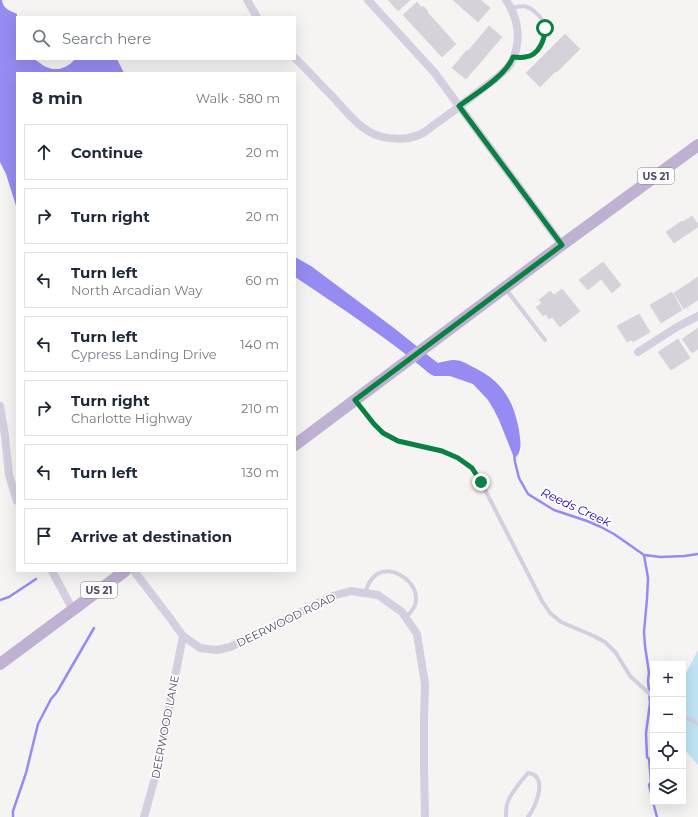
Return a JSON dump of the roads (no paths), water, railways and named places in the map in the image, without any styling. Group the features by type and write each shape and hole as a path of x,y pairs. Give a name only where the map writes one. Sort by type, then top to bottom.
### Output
{"main road":[{"name":"US 21","path":"296,444 698,145"},
{"name":"US 21","path":"0,664 124,572"}],"street":[{"path":"247,0 256,16"},
{"path":"368,0 434,72 562,245"},
{"path":"296,59 356,121 368,130 378,135 391,138 405,138 421,134 502,74 511,63 516,50 518,36 517,21 512,8 506,0"},
{"path":"638,352 677,327 698,316"},
{"path":"0,406 6,436 10,475 16,497"},
{"path":"53,572 72,610"},
{"name":"DEERWOOD ROAD","path":"135,572 183,636 200,648 217,650 230,647 262,633 329,596 351,591 378,595 402,612 417,634 425,684 425,817"},
{"name":"DEERWOOD LANE","path":"144,817 156,774 183,636"}],"lane":[{"path":"512,8 523,6 530,8 540,17 545,28 543,39 534,54 526,58 513,57"},
{"path":"505,288 545,340"},
{"path":"355,400 383,433 398,441 442,451 458,458 472,468 481,482 542,601 550,613 561,622 605,642 616,653 630,676 650,694"},
{"path":"365,593 372,578 380,572 395,572 404,576 412,585 416,596 415,605 406,618"},
{"path":"686,718 698,724"},
{"path":"506,817 507,803 513,793 528,773 533,773 538,777 540,784 536,800 528,817"}],"waterway":[{"name":"Reeds Creek","path":"514,453 519,478 528,494 554,510 601,527 614,534 644,555 661,557 698,554"},
{"path":"644,555 648,578 644,632 649,673 648,680 650,703 646,733 647,757 649,759 650,770"},
{"path":"0,600 9,597 36,579"},
{"path":"13,817 13,811 26,773 38,724 51,699 57,692 94,628"},
{"path":"650,784 650,789"},
{"path":"654,805 657,817"}]}
